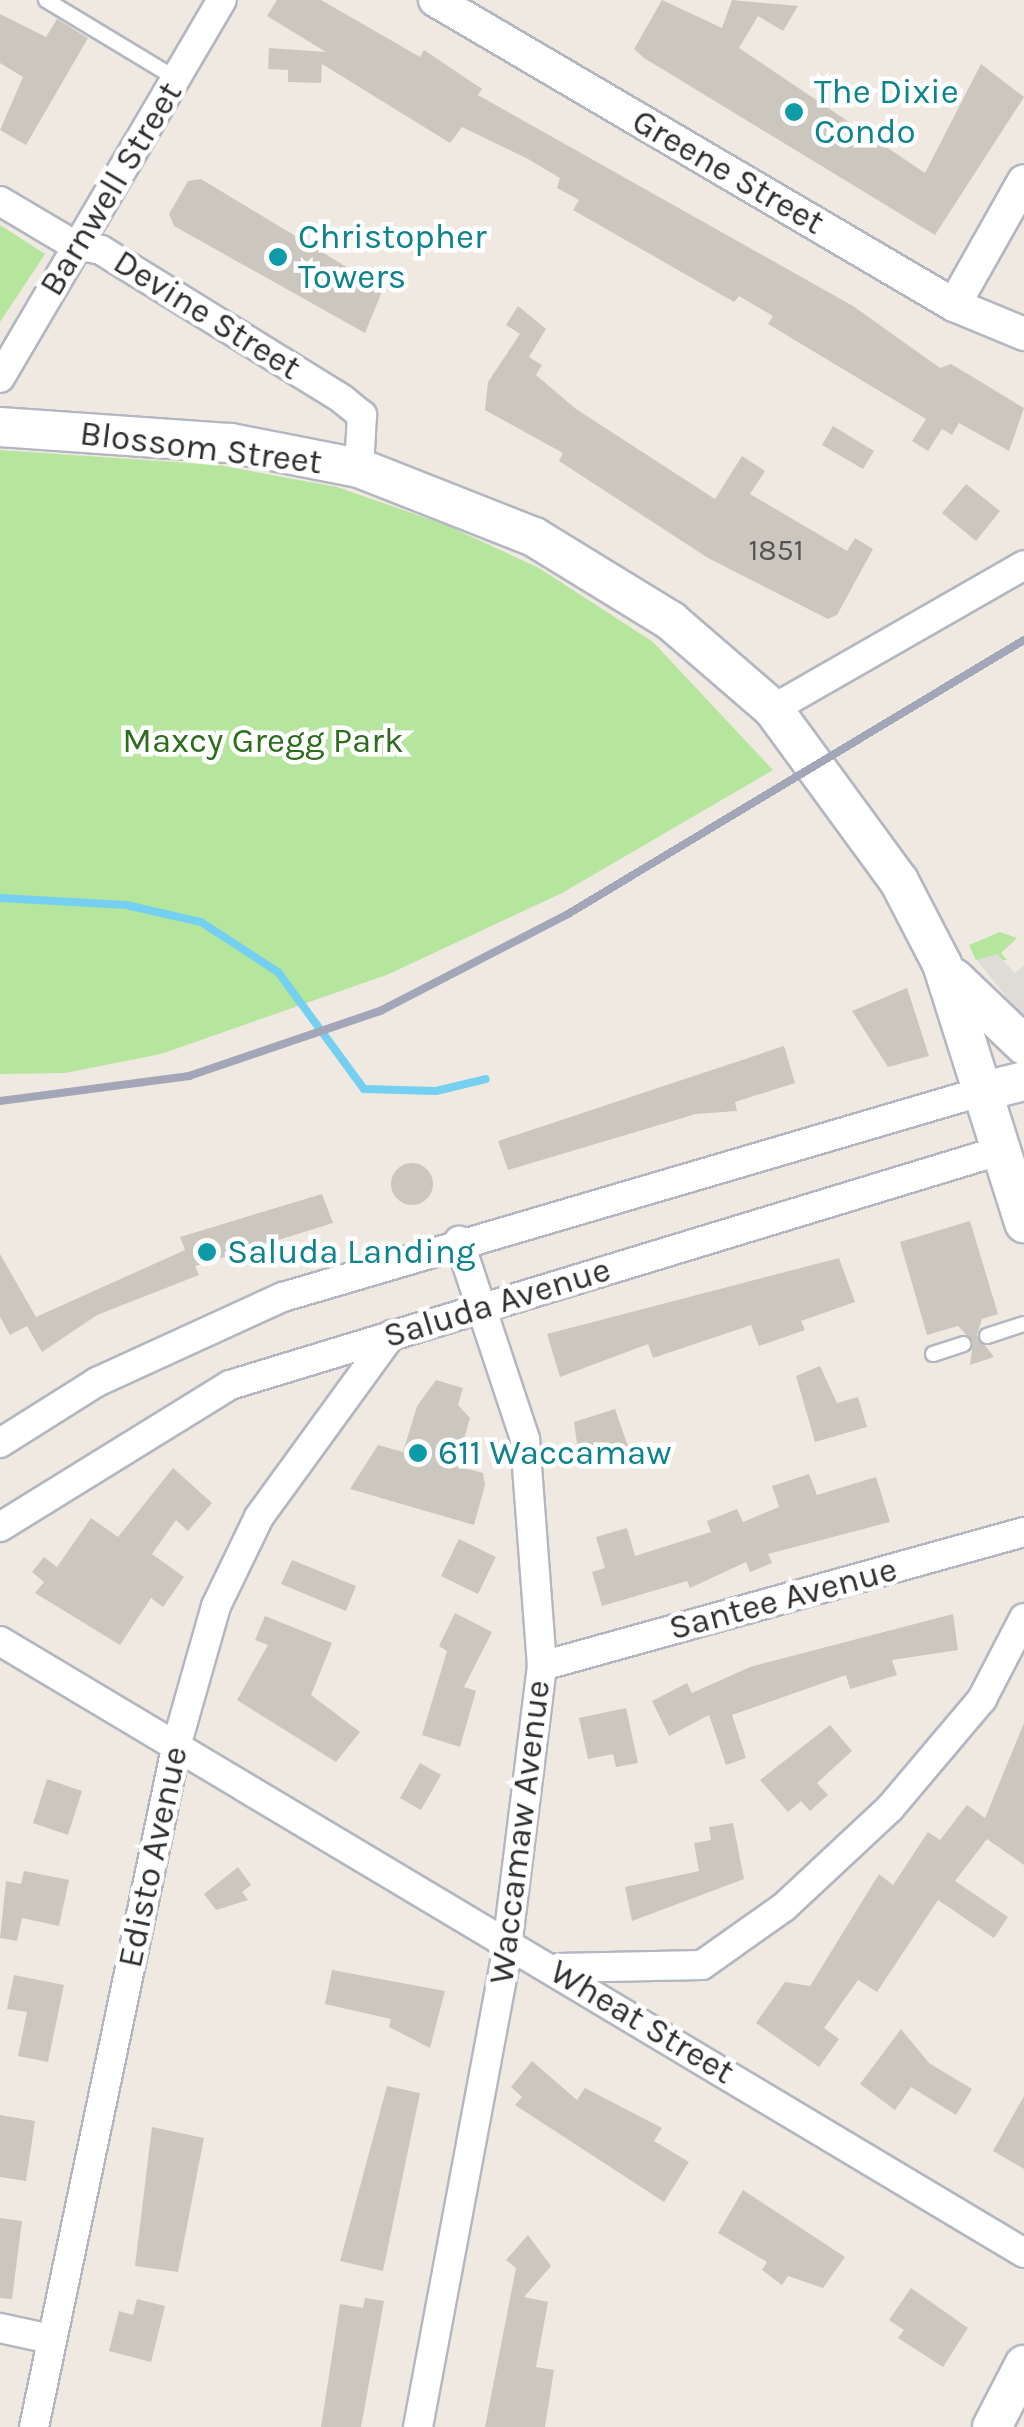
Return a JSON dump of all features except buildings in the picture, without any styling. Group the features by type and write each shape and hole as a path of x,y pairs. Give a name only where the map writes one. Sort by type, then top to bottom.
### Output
{"main road":[{"name":"Blossom Street","path":"0,427 230,444 359,468 559,551 670,620 772,709 869,833 942,964 984,1091 1013,1147 1024,1223"},
{"path":"942,964 1024,1044"},
{"name":"Saluda Avenue","path":"984,1091 1024,1081"}],"street":[{"name":"Barnwell Street","path":"0,378 74,245 222,0"},
{"name":"Greene Street","path":"443,2 954,305 1024,334"},
{"path":"954,305 1024,181"},
{"name":"Devine Street","path":"0,201 74,245 100,250 362,415 359,468"},
{"path":"772,709 1024,565"},
{"name":"Saluda Avenue","path":"0,1444 192,1336 458,1241 984,1091"},
{"name":"Saluda Avenue","path":"0,1527 230,1386 1013,1147"},
{"name":"Waccamaw Avenue","path":"418,2427 506,1942 542,1666 534,1496 483,1306 458,1241"},
{"name":"Edisto Avenue","path":"34,2427 177,1743 216,1606 259,1517 392,1335"},
{"name":"Santee Avenue","path":"542,1666 1024,1532"},
{"path":"554,1968 702,1964 784,1907 890,1808 982,1699 1024,1618"},
{"name":"Wheat Street","path":"0,1641 554,1968 1024,2253"},
{"path":"0,2328 51,2339"}],"lane":[{"path":"46,0 177,79"},
{"path":"987,1336 1024,1324"},
{"path":"933,1354 963,1344"}],"green space":[{"path":"0,225 45,254 0,322"},
{"name":"Maxcy Gregg Park","path":"0,450 218,465 337,487 446,525 539,568 653,642 773,770 562,893 389,974 161,1054 65,1073 0,1074"},
{"path":"1000,932 1017,938 1001,953 1007,960 976,960 969,945"}],"shaded area":[{"path":"997,954 1015,973 1024,965 1024,1020 977,960"}],"waterway":[{"path":"0,898 126,905 201,922 278,972 364,1089 436,1091 486,1079"}],"railway":[{"path":"0,1101 189,1076 380,1011 568,914 1024,640"}],"place":[{"name":"The Dixie Condo","path":"794,112"},
{"name":"Christopher Towers","path":"278,257"},
{"name":"Saluda Landing","path":"207,1252"},
{"name":"611 Waccamaw","path":"418,1453"}]}
